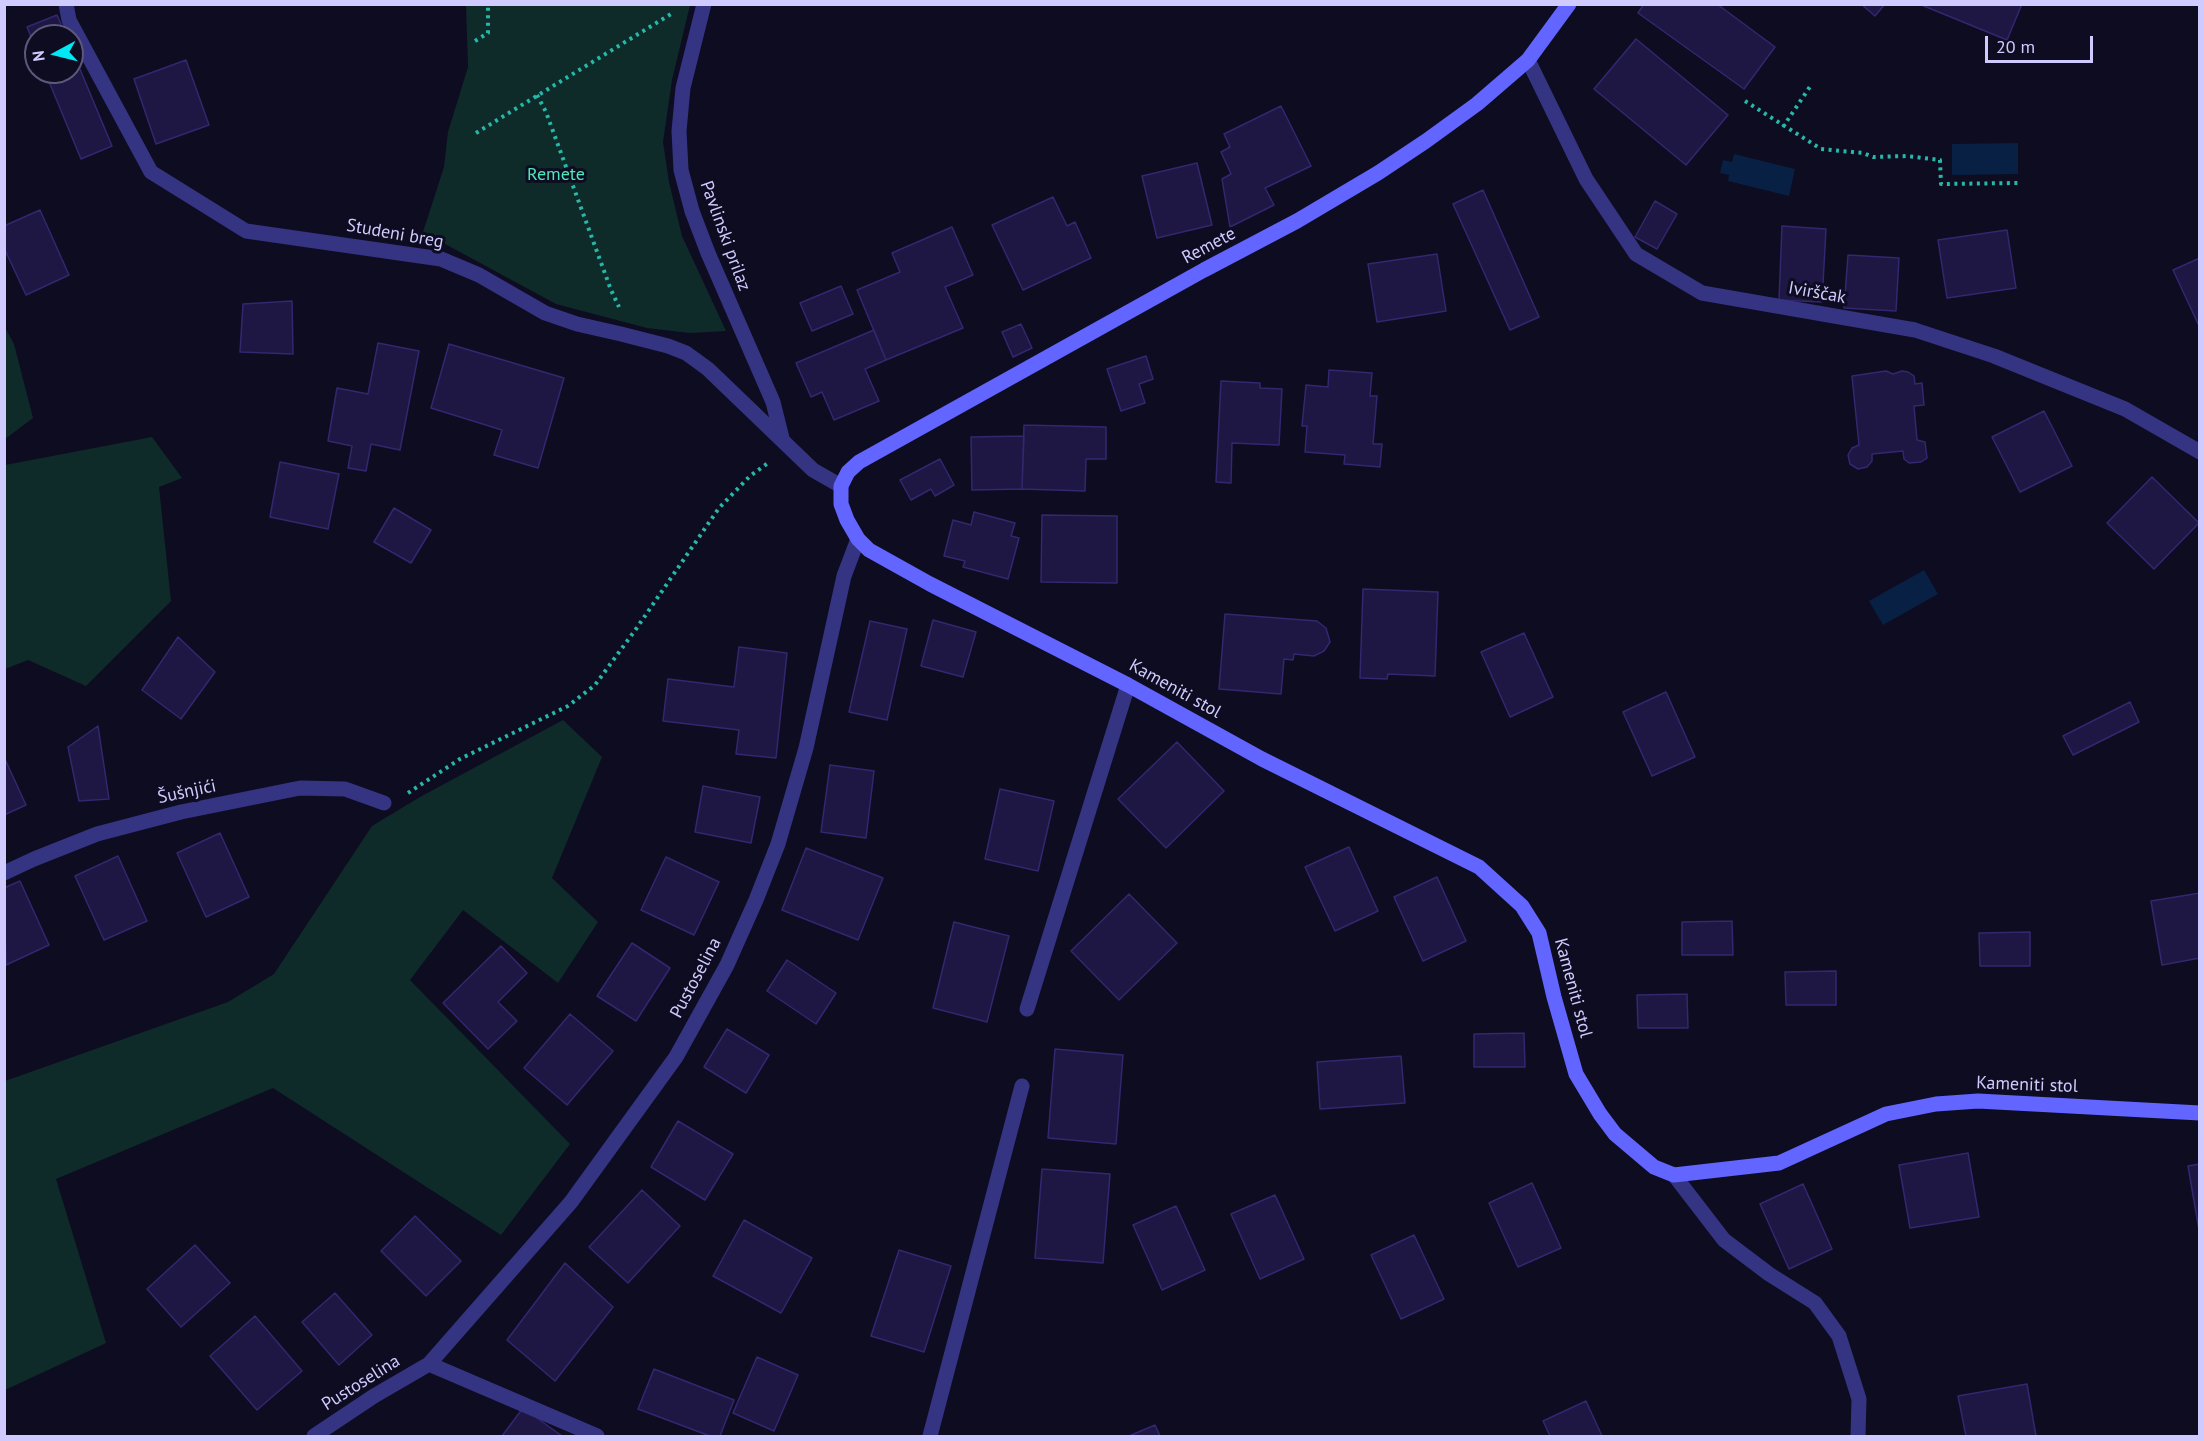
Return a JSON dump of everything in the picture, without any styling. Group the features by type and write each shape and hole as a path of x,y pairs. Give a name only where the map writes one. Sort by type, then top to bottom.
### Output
{"main road":[{"name":"Remete","path":"841,486 848,472 859,462 1297,221 1378,173 1476,104 1528,60 1569,4"},
{"name":"Kameniti stol","path":"841,486 842,504 847,520 858,539 869,550 930,584 1128,685 1262,759 1479,867 1522,906 1539,933 1576,1074 1615,1134 1654,1167 1674,1175 1779,1163 1886,1114 1936,1104 1978,1101 2199,1113"}],"street":[{"name":"Studeni breg","path":"66,4 69,20 151,172 246,231 441,260 479,275 545,313 577,324 668,346 686,353 708,369 813,470 841,486"},
{"name":"Pavlinski prilaz","path":"704,4 683,88 679,131 681,170 692,211 708,253 773,402 786,442"},
{"name":"Ivirščak","path":"1528,60 1586,179 1636,254 1702,294 1915,330 1994,356 2125,409 2199,452"},
{"name":"Pustoselina","path":"314,1437 374,1396 429,1364 572,1202 676,1057 727,964 778,844 806,748 844,576 858,539"},
{"path":"1027,1009 1128,685"},
{"name":"Šušnjići","path":"4,873 97,834 181,812 300,788 345,789 384,803"},
{"path":"930,1437 1022,1086"},
{"path":"1674,1175 1724,1240 1815,1303 1839,1336 1859,1399 1858,1437"},
{"name":"Pustoselina","path":"429,1364 597,1437"}],"path":[{"path":"475,41 488,33 488,4"},
{"path":"476,133 671,14 674,4"},
{"path":"671,14 685,26 698,29"},
{"path":"1783,127 1811,85"},
{"path":"537,95 546,112 610,290 627,323 621,334"},
{"path":"1745,101 1821,149 1863,153 1873,157 1907,156 1940,160 1941,184 2018,183"},
{"path":"384,803 407,793 460,759 568,706 595,685 719,508 786,442"}],"green space":[{"name":"Remete","path":"466,5 690,5 672,80 663,142 669,182 682,236 726,331 690,333 647,328 556,304 423,232 444,167 448,132 468,67"},
{"path":"4,326 14,344 33,418 5,439"},
{"path":"152,437 182,478 159,487 171,601 86,686 28,660 5,669 5,465"},
{"path":"563,720 602,757 552,878 598,922 558,983 463,910 410,980 570,1144 501,1235 273,1088 56,1179 106,1343 5,1390 5,1081 228,1002 274,974 372,826 420,797"}],"water":[{"path":"2018,143 2018,174 1952,175 1952,144"},
{"path":"1734,154 1795,169 1789,196 1728,181 1729,175 1720,173 1723,160 1732,162"},
{"path":"1924,570 1938,594 1883,625 1869,601"}],"building":[{"path":"1644,4 1717,4 1775,47 1744,89 1638,13"},
{"path":"1861,4 1885,4 1875,16"},
{"path":"1919,4 2022,4 2007,40"},
{"path":"57,15 61,24 34,24"},
{"path":"1636,39 1728,115 1686,165 1594,89"},
{"path":"186,60 209,125 156,144 134,79"},
{"path":"84,79 112,146 81,159 50,84 84,84"},
{"path":"1281,106 1311,166 1265,188 1274,205 1230,227 1222,179 1231,174 1221,152 1230,147 1224,134"},
{"path":"1197,163 1212,225 1157,238 1142,176"},
{"path":"1483,190 1539,317 1510,330 1453,204"},
{"path":"1053,197 1067,226 1075,222 1091,258 1023,290 992,225"},
{"path":"1655,201 1677,214 1657,249 1635,237"},
{"path":"40,210 69,275 26,295 4,248 4,226"},
{"path":"1782,226 1826,229 1822,302 1779,300"},
{"path":"952,227 973,275 945,287 963,328 886,360 857,290 900,272 892,253"},
{"path":"2007,230 2016,288 1947,298 1938,240"},
{"path":"1437,254 1446,311 1377,322 1368,264"},
{"path":"1848,255 1899,258 1896,311 1844,308"},
{"path":"2200,258 2200,328 2173,270"},
{"path":"841,286 853,314 812,331 800,303"},
{"path":"292,301 293,354 240,352 243,304"},
{"path":"1021,324 1032,348 1013,357 1002,332"},
{"path":"874,330 886,360 865,369 879,401 834,420 822,392 811,397 796,363"},
{"path":"378,343 419,351 400,450 371,444 366,471 348,468 352,446 328,441 337,388 368,394"},
{"path":"449,344 564,378 538,468 494,455 502,430 431,408"},
{"path":"1146,356 1153,379 1139,384 1145,403 1121,411 1107,369"},
{"path":"1329,370 1372,373 1370,396 1377,396 1373,444 1382,444 1380,467 1344,464 1345,455 1305,452 1307,426 1302,426 1306,385 1328,387"},
{"path":"1886,371 1893,374 1908,372 1914,376 1915,384 1922,383 1924,405 1914,406 1917,440 1925,442 1927,458 1921,462 1909,463 1904,459 1903,451 1872,454 1872,461 1867,467 1858,469 1850,464 1848,455 1852,448 1859,445 1852,376"},
{"path":"1221,381 1260,383 1260,388 1282,389 1279,445 1232,443 1231,483 1216,482"},
{"path":"2044,411 2072,466 2020,492 1992,437"},
{"path":"1024,425 1106,427 1106,459 1086,459 1085,491 1022,489"},
{"path":"1024,436 1022,489 972,490 971,437"},
{"path":"940,459 954,485 935,496 931,489 911,500 900,480"},
{"path":"280,462 339,474 328,529 270,517"},
{"path":"2152,477 2199,523 2154,569 2107,523"},
{"path":"394,508 431,530 411,563 374,542"},
{"path":"974,512 1015,523 1011,536 1019,538 1008,579 963,567 965,561 944,556 953,520 971,525"},
{"path":"1042,515 1117,516 1117,583 1041,582"},
{"path":"1363,589 1438,592 1435,676 1388,674 1387,679 1360,678"},
{"path":"1225,614 1317,621 1326,628 1330,642 1324,651 1314,656 1294,654 1293,660 1284,659 1281,694 1219,689"},
{"path":"933,620 976,632 963,677 921,666"},
{"path":"870,621 907,629 887,720 849,712"},
{"path":"1524,633 1553,697 1510,717 1481,652"},
{"path":"178,637 215,672 181,719 142,690"},
{"path":"739,647 787,653 776,758 736,754 739,730 663,721 668,679 734,687"},
{"path":"1666,692 1695,757 1652,776 1623,712"},
{"path":"2130,702 2139,722 2073,755 2063,736"},
{"path":"98,726 109,799 79,801 68,747"},
{"path":"1177,742 1224,791 1166,848 1118,799"},
{"path":"4,757 26,805 4,815"},
{"path":"830,765 874,771 866,838 821,832"},
{"path":"703,786 760,797 751,843 695,832"},
{"path":"1000,789 1054,801 1038,871 985,859"},
{"path":"220,833 249,897 206,917 177,853"},
{"path":"1349,847 1378,911 1335,931 1305,867"},
{"path":"806,848 883,878 858,940 782,910"},
{"path":"118,856 147,921 104,940 75,876"},
{"path":"666,857 719,882 694,935 641,910"},
{"path":"1437,877 1466,941 1423,961 1394,897"},
{"path":"20,881 49,945 6,965 4,888"},
{"path":"2200,893 2200,958 2162,965 2151,901"},
{"path":"1129,894 1177,943 1119,1000 1071,951"},
{"path":"1732,921 1733,955 1682,955 1682,922"},
{"path":"954,922 1009,936 987,1022 933,1008"},
{"path":"2030,932 2030,966 1980,966 1979,933"},
{"path":"632,943 670,968 636,1021 597,996"},
{"path":"501,946 527,973 498,1002 517,1021 488,1049 443,1003"},
{"path":"787,960 836,993 816,1024 767,991"},
{"path":"1836,971 1836,1005 1786,1005 1785,972"},
{"path":"1687,994 1688,1028 1638,1028 1637,995"},
{"path":"570,1014 613,1051 567,1105 524,1068"},
{"path":"727,1029 769,1055 746,1093 704,1067"},
{"path":"1524,1033 1525,1067 1474,1067 1474,1034"},
{"path":"1055,1049 1123,1055 1116,1144 1048,1138"},
{"path":"1401,1056 1405,1103 1320,1109 1317,1062"},
{"path":"678,1121 733,1154 705,1200 651,1167"},
{"path":"1968,1153 1979,1217 1910,1228 1899,1165"},
{"path":"2200,1164 2200,1230 2199,1230 2188,1166"},
{"path":"1042,1169 1110,1174 1103,1263 1035,1258"},
{"path":"1532,1183 1561,1248 1518,1267 1489,1203"},
{"path":"1803,1184 1832,1249 1789,1269 1760,1204"},
{"path":"642,1190 680,1226 628,1283 589,1247"},
{"path":"1275,1195 1304,1259 1260,1279 1231,1214"},
{"path":"1176,1206 1205,1270 1162,1290 1133,1225"},
{"path":"415,1216 461,1261 426,1296 381,1251"},
{"path":"744,1220 812,1258 781,1313 713,1276"},
{"path":"1414,1235 1444,1299 1401,1319 1371,1255"},
{"path":"195,1245 230,1283 181,1327 147,1289"},
{"path":"899,1250 951,1266 924,1352 871,1336"},
{"path":"565,1263 613,1307 555,1381 507,1340"},
{"path":"335,1293 372,1335 339,1365 302,1322"},
{"path":"255,1316 302,1371 257,1410 210,1356"},
{"path":"757,1357 798,1375 774,1431 733,1413"},
{"path":"654,1369 734,1400 720,1436 710,1436 638,1409"},
{"path":"2027,1384 2036,1436 1966,1436 1958,1396"},
{"path":"1586,1401 1602,1436 1550,1436 1543,1421"},
{"path":"523,1408 562,1436 502,1436"},
{"path":"1155,1425 1160,1436 1129,1436"}]}
